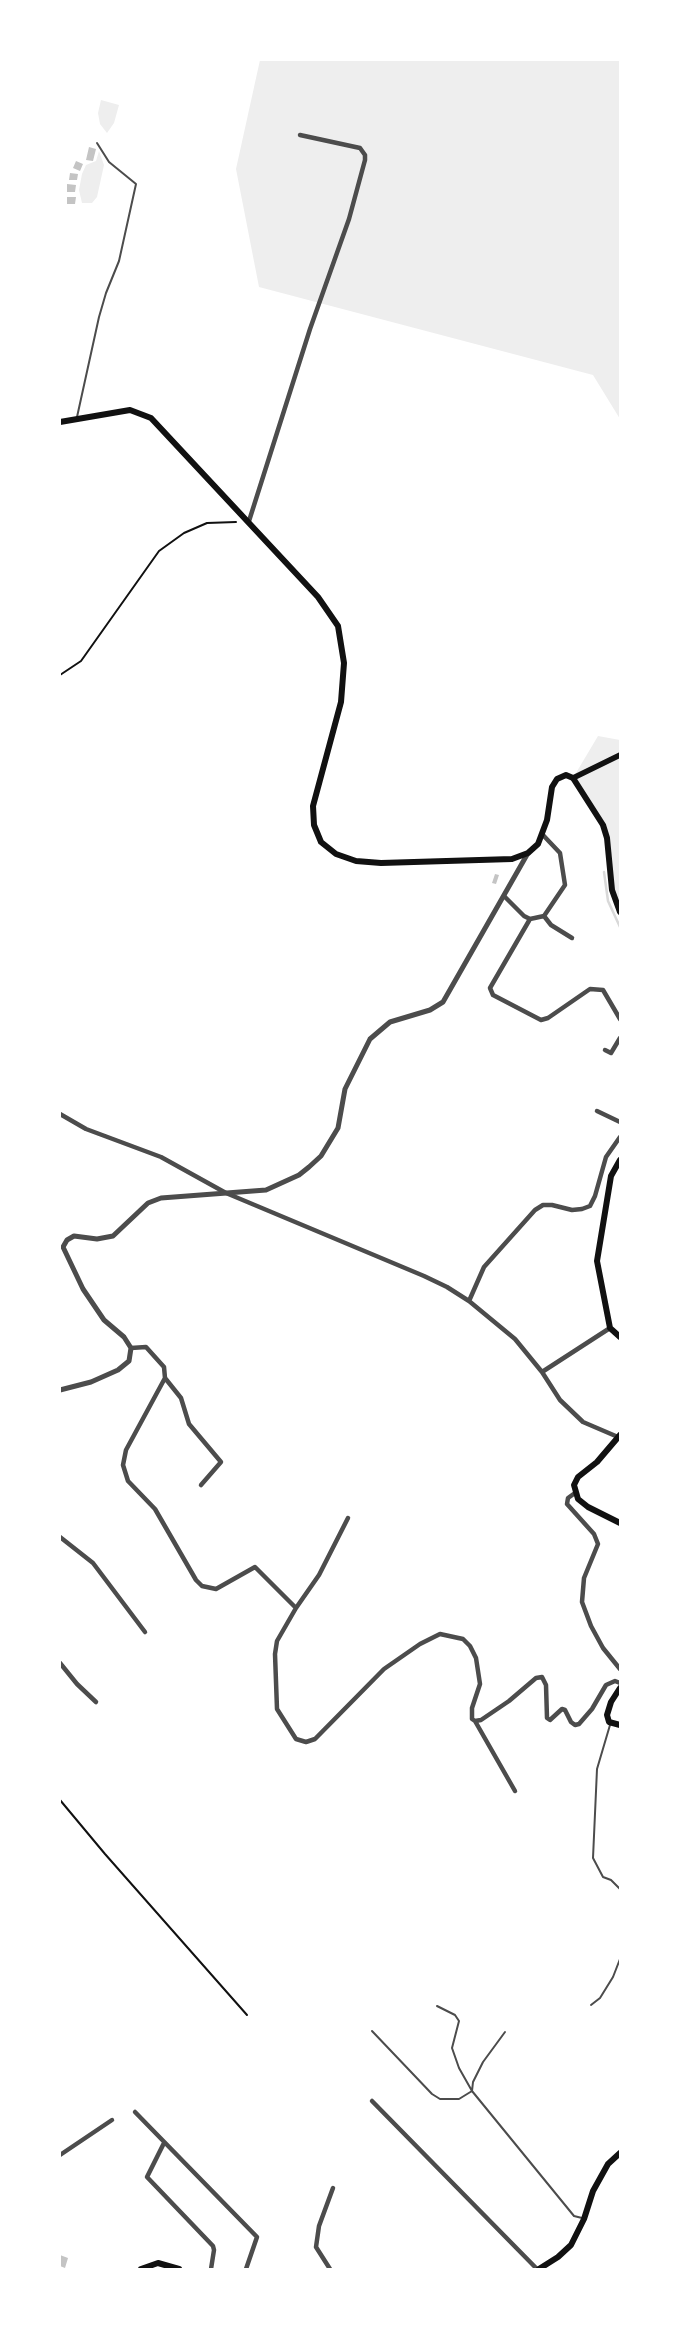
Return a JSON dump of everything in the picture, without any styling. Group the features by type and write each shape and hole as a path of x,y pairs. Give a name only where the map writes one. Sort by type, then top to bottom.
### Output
{"main road":[{"path":"60,422 130,410 151,418 318,597 338,626 344,663 341,702 313,806 314,824 321,842 336,854 356,861 381,863 512,859 528,853 538,844 552,787 557,779 566,775 573,778 603,826 608,838 612,890 620,912"},
{"path":"573,778 620,755"},
{"path":"620,1160 611,1176 597,1261 610,1328 620,1337"},
{"path":"619,1436 597,1462 578,1477 574,1485 578,1499 588,1507 620,1523"},
{"path":"620,1688 611,1702 607,1715 611,1723 620,1725"},
{"path":"538,2269 558,2257 571,2245 584,2219 593,2191 608,2164 620,2153"},
{"path":"140,2269 158,2263 179,2269"}],"street":[{"path":"249,521 310,330 349,219 365,160 365,154 360,148 300,135"},
{"path":"504,896 524,916 530,919 544,916 565,885 560,853 542,834"},
{"path":"60,1390 91,1382 118,1370 129,1361 131,1348 124,1337 104,1320 83,1289 63,1247 67,1240 74,1236 83,1235 97,1239 113,1236 148,1203 161,1198 266,1190 299,1175 321,1156 338,1128 345,1089 370,1039 390,1022 430,1010 440,1005 528,853"},
{"path":"544,916 550,925 572,938"},
{"path":"530,919 490,988 492,995 541,1020 548,1018 590,989 603,990 620,1019"},
{"path":"605,1050 611,1053 620,1038"},
{"path":"597,1111 620,1122"},
{"path":"60,1114 86,1128 161,1158 226,1193 433,1280 469,1301 514,1339 542,1372 560,1400 583,1422 619,1436"},
{"path":"469,1301 484,1266 535,1210 543,1205 552,1205 572,1210 590,1206 595,1196 606,1157 620,1137"},
{"path":"542,1372 610,1328"},
{"path":"131,1348 146,1347 164,1367 165,1378 181,1398 189,1424 221,1462 201,1486"},
{"path":"165,1378 126,1450 124,1465 128,1481 155,1509 196,1580 202,1586 216,1589 255,1567 296,1608"},
{"path":"575,1493 568,1498 567,1504 594,1534 598,1544 584,1578 582,1602 591,1626 603,1648 620,1669"},
{"path":"348,1518 319,1575 296,1608 277,1641 275,1654 277,1710 296,1739 306,1742 314,1739 384,1669 420,1644 440,1634 463,1639 470,1646 476,1658 480,1684 472,1708 472,1719 475,1721 515,1791"},
{"path":"60,1537 93,1563 145,1632"},
{"path":"60,1663 77,1684 96,1702"},
{"path":"475,1721 481,1720 509,1701 536,1678 542,1677 546,1684 547,1718 550,1720 562,1709 565,1710 571,1722 579,1724 592,1709 606,1685 615,1681 620,1683"},
{"path":"372,2101 538,2269"},
{"path":"135,2112 257,2237 246,2269"},
{"path":"60,2155 112,2120"},
{"path":"164,2143 147,2177 213,2246 211,2269"},
{"path":"330,2269 316,2247 319,2226 333,2188"}],"lane":[{"path":"76,420 99,317 106,292 120,261 136,184 109,162 97,144"},
{"path":"611,1723 597,1769 593,1858 603,1877 611,1880 620,1889"},
{"path":"591,2005 600,1998 611,1980 620,1959"},
{"path":"437,2006 455,2015 459,2020 452,2048 459,2068 472,2091 574,2216 584,2219"},
{"path":"372,2031 432,2094 440,2099 458,2099 472,2091"},
{"path":"472,2091 473,2082 483,2062 505,2032"}],"path":[{"path":"60,675 81,661 159,551 184,533 207,523 249,521"},
{"path":"60,1800 111,1862 247,2015"}],"shaded area":[{"path":"260,60 620,60 620,419 593,375 259,287 236,169"},
{"path":"101,100 119,105 114,123 107,133 100,124 98,113"},
{"path":"99,151 104,165 97,197 92,203 82,203 79,190 82,174 86,165 96,161"},
{"path":"598,736 620,740 620,912 612,890 607,838 573,778"}],"building":[{"path":"89,147 96,149 93,161 86,160"},
{"path":"76,161 83,164 80,171 73,168"},
{"path":"70,173 78,174 77,180 69,180"},
{"path":"67,184 76,185 75,192 67,192"},
{"path":"67,197 76,197 75,204 67,204"},
{"path":"495,874 499,875 496,884 492,883"},
{"path":"60,2255 68,2258 65,2268 60,2266"}],"waterway":[{"path":"604,872 608,901 620,927"}]}
